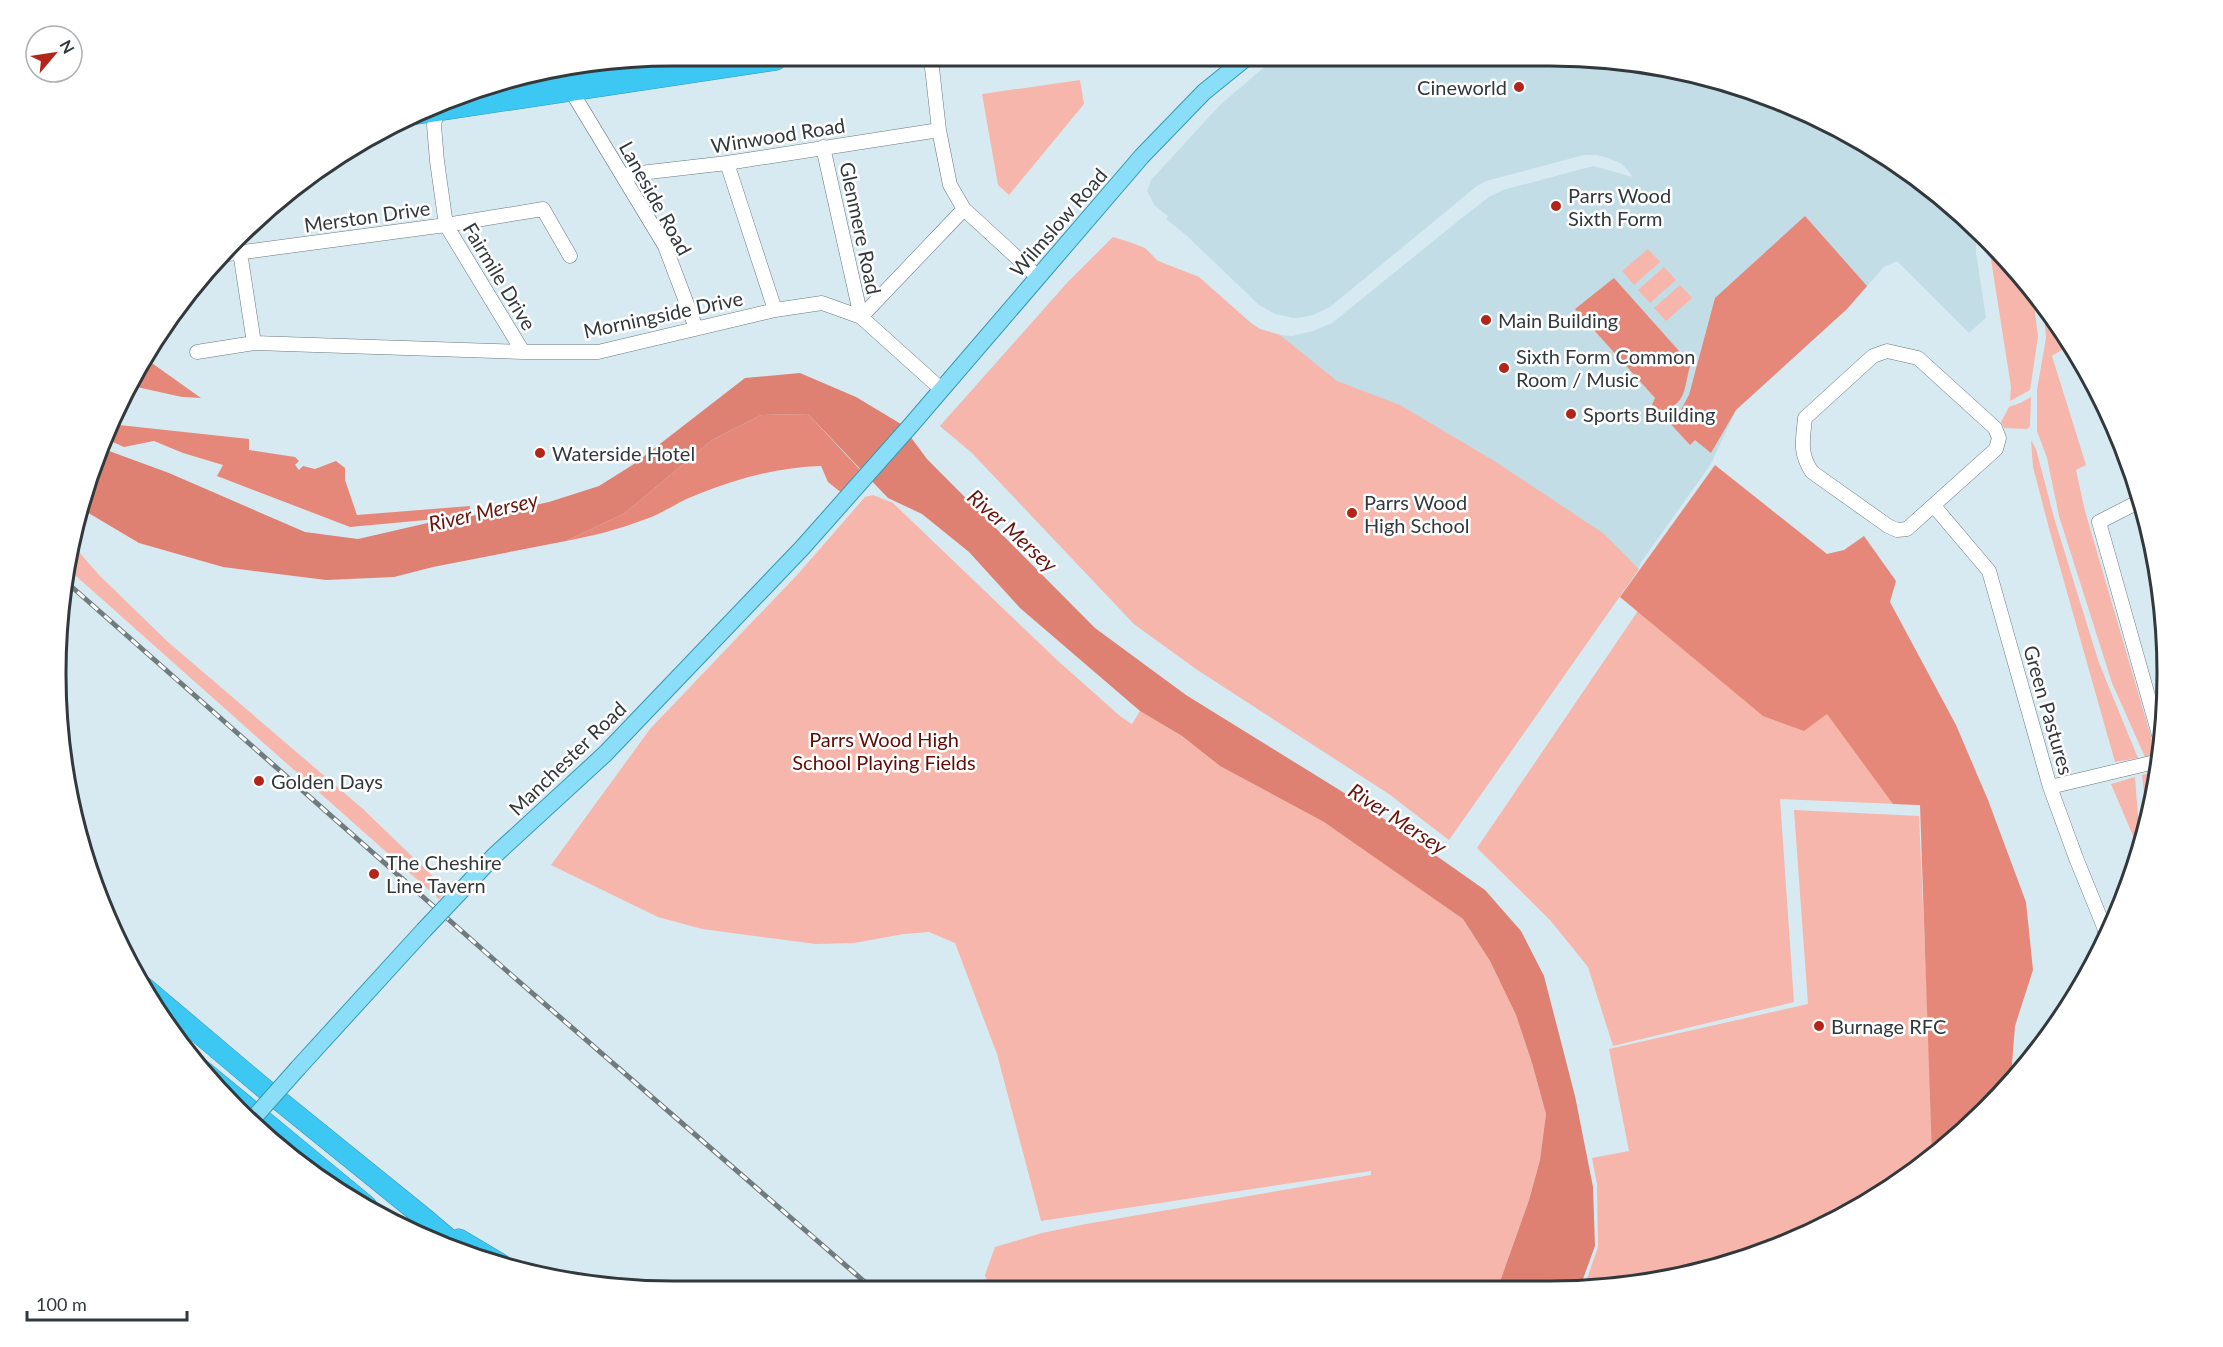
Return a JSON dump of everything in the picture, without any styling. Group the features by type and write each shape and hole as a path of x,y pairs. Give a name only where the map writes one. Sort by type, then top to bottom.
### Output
{"highway":[{"path":"532,83 709,66"},
{"path":"477,98 611,69"},
{"path":"163,1003 447,1237"},
{"path":"259,1117 317,1165"},
{"path":"428,1221 471,1246"}],"main road":[{"name":"Wilmslow Road","path":"912,424 1166,130 1204,92 1236,66"},
{"name":"Manchester Road","path":"257,1115 494,856 605,754 803,547 912,424"}],"street":[{"path":"932,66 939,130 950,184 963,209 1038,277"},
{"name":"Laneside Road","path":"564,79 665,246 696,328"},
{"name":"Fairmile Drive","path":"436,114 434,124 437,161 446,225 523,352"},
{"name":"Winwood Road","path":"623,175 727,163 939,130"},
{"name":"Glenmere Road","path":"823,147 861,317"},
{"path":"727,163 775,310"},
{"name":"Merston Drive","path":"236,253 446,225 543,209 570,256"},
{"path":"861,317 963,209"},
{"path":"240,252 254,343"},
{"name":"Morningside Drive","path":"196,352 254,343 523,352 598,352 775,310 822,303 861,317 941,389"},
{"path":"1887,351 1918,358 1995,428 1999,438 1996,449 1934,506 1907,529 1897,530 1812,472 1804,460 1802,445 1805,418 1873,356 1887,351"},
{"path":"2133,505 2099,522 2155,721"},
{"name":"Green Pastures","path":"1934,506 1989,571 2050,787 2103,924"},
{"path":"2050,787 2150,763"}],"shaded area":[{"name":"Parrs Wood High School","path":"1266,66 1589,67 1629,71 1707,87 1782,112 1853,147 1887,168 1950,217 1976,241 1986,318 1969,333 1898,262 1895,262 1884,267 1847,309 1736,410 1711,464 1449,840 1389,794 1196,669 1134,624 972,453 940,426 1067,283 1113,237 1145,248 1158,261 1199,277 1260,329 1292,336 1332,323 1463,217 1489,197 1503,190 1593,166 1633,177 1622,164 1597,155 1584,155 1486,181 1330,307 1313,315 1294,318 1275,314 1259,305 1166,219 1168,216 1155,206 1147,191 1151,180 1220,105"},
{"path":"1805,216 1867,286 1847,309 1736,410 1711,453 1695,440 1690,445 1667,420 1678,415 1689,395 1715,298"},
{"path":"1614,278 1688,361 1690,366 1684,390 1674,406 1657,412 1652,405 1655,398 1575,309"},
{"path":"151,363 201,398 182,397 138,387"},
{"path":"800,373 856,397 901,424 927,459 1095,628 1186,695 1367,807 1485,890 1521,931 1544,976 1575,1096 1593,1187 1595,1246 1583,1280 1500,1281 1529,1200 1540,1160 1546,1114 1516,1015 1490,961 1463,919 1324,822 1220,766 1182,736 1140,711 1020,608 969,552 922,514 888,498 808,414 761,415 712,440 625,513 566,541 394,577 326,580 223,567 139,543 88,513 108,451 169,473 305,532 358,539 445,519 507,511 549,502 599,486 634,464 745,378"},
{"path":"808,414 862,472 843,494 828,482 821,466 789,469 726,484 636,523 566,541 625,513 712,440 761,415"},
{"path":"120,425 249,439 249,450 295,457 299,461 295,465 299,470 303,466 315,469 336,461 345,468 345,480 357,515 470,506 469,516 350,527 217,476 223,465 183,453 154,441 124,447 112,442"},
{"path":"1715,465 1827,554 1844,550 1864,536 1896,581 1890,602 1956,725 1988,800 2026,902 2033,970 2015,1026 2012,1067 1979,1103 1932,1145 1920,805 1893,804 1827,714 1804,731 1763,716 1620,597"}],"green space":[{"path":"1080,80 1084,104 1009,195 998,185 982,94"},
{"path":"1113,237 1145,248 1158,261 1199,277 1251,323 1260,329 1280,335 1337,381 1400,405 1496,462 1603,533 1639,569 1449,840 1389,794 1196,669 1134,624 972,453 940,426 1067,283"},
{"path":"1648,249 1660,262 1634,285 1622,271"},
{"path":"1991,256 2035,309 2038,337 2030,390 2010,401 2011,387"},
{"path":"1664,267 1676,280 1650,303 1638,290"},
{"path":"1680,285 1692,298 1666,321 1654,308"},
{"path":"2045,322 2063,349 2052,356 2086,465 2076,470 2085,511 2153,744 2152,755 2145,757 2112,683 2059,516 2047,458 2037,431 2037,390 2046,338"},
{"path":"2031,397 2030,426 2027,429 2004,428 2001,422 2009,407"},
{"path":"2031,440 2036,449 2055,521 2099,663 2138,758 2115,762 2033,467"},
{"name":"Parrs Wood High School Playing Fields","path":"873,495 893,503 1057,660 1120,716 1132,724 1140,711 1182,736 1220,766 1324,822 1463,919 1490,961 1516,1015 1546,1114 1540,1160 1529,1200 1500,1281 987,1281 985,1275 995,1247 1042,1233 1371,1175 1371,1171 1041,1221 997,1054 955,943 929,932 854,943 816,944 702,929 658,917 551,865 650,729 798,574 865,497"},
{"path":"79,552 99,575 168,642 363,809 447,890 439,899 74,575"},
{"path":"1644,602 1851,653 1920,805 1780,799 1794,1002 1613,1046 1588,967 1550,920 1477,848"},
{"path":"2148,773 2144,796 2142,775"},
{"path":"2135,777 2139,819 2134,838 2111,784"},
{"name":"Burnage RFC","path":"1794,810 1919,816 1933,1143 1887,1179 1853,1200 1782,1235 1745,1249 1668,1269 1586,1280 1598,1247 1597,1184 1592,1158 1629,1151 1609,1049 1808,1004"}],"railway":[{"path":"72,587 508,972 864,1281"}],"place":[{"name":"Cineworld","path":"1519,87"},
{"name":"Parrs Wood Sixth Form","path":"1556,206"},
{"name":"Main Building","path":"1486,320"},
{"name":"Sixth Form Common Room / Music","path":"1504,368"},
{"name":"Sports Building","path":"1571,414"},
{"name":"Waterside Hotel","path":"540,453"},
{"name":"Parrs Wood High School","path":"1352,513"},
{"name":"Golden Days","path":"259,781"},
{"name":"The Cheshire Line Tavern","path":"374,874"},
{"name":"Burnage RFC","path":"1819,1026"}],"water label":[{"name":"River Mersey","path":"483,511"},
{"name":"River Mersey","path":"1013,530"},
{"name":"River Mersey","path":"1398,818"}]}
